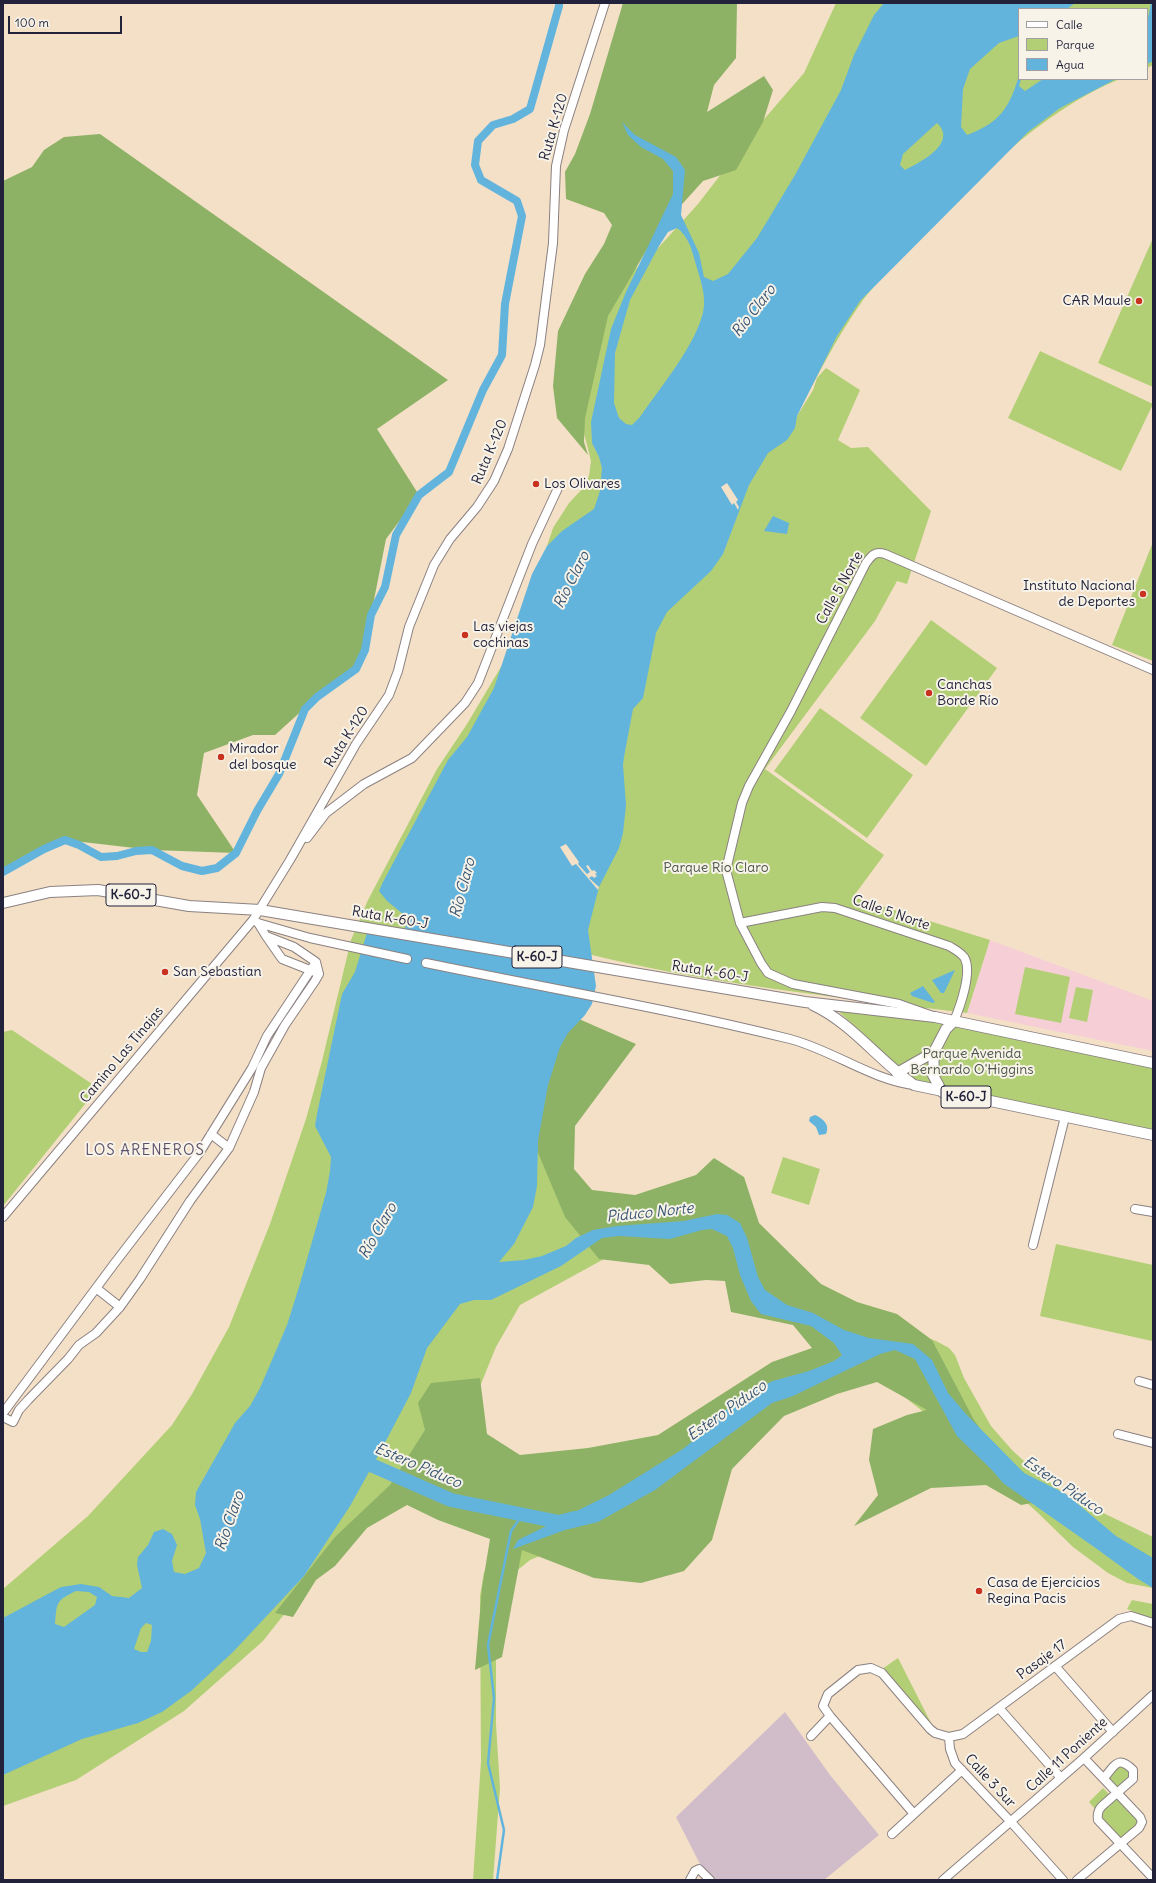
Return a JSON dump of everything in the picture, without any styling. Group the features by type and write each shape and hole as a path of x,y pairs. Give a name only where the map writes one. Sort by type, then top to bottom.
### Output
{"main road":[{"name":"Ruta K-60-J","path":"3,903 50,892 98,890 189,906 260,910 800,1001"},
{"name":"K-60-J","path":"800,1001 935,1017 1153,1063"},
{"name":"K-60-J","path":"800,1001 814,1005 833,1016 858,1036 897,1073 914,1085 1153,1135"},
{"path":"942,1092 933,1075 934,1052 946,1029 954,1021"},
{"path":"897,1073 934,1052"}],"street":[{"name":"Ruta K-120","path":"260,910 356,744 388,695 398,671 409,627 434,565 450,539 487,494 508,449 540,345 553,243 554,177 559,148 605,3"},
{"path":"290,860 326,813 364,784 412,758 465,703 478,683 532,544 558,488"},
{"name":"Calle 5 Norte","path":"954,1021 967,976 965,958 960,952 948,946 835,908 822,907 740,922 726,870 742,803 749,786 791,711 853,586 873,554 885,554 1153,670"},
{"name":"Camino Las Tinajas","path":"3,1217 256,922 260,910"},
{"path":"256,922 310,938 406,959"},
{"path":"256,922 282,959 319,974"},
{"path":"740,922 761,963 768,973 776,978 793,984 912,1007 935,1017"},
{"path":"3,1417 13,1422 19,1410 28,1400 80,1345 96,1333 120,1307 145,1272 198,1188 229,1148 254,1092 261,1068 285,1025 319,974 316,962 294,947 266,936"},
{"path":"3,1413 200,1152 252,1068 267,1036 316,962"},
{"path":"426,963 651,1009 792,1040 827,1052 882,1077 901,1083 914,1085"},
{"path":"882,1077 897,1073"},
{"path":"1033,1245 1065,1117"},
{"path":"212,1134 229,1148"},
{"path":"1135,1209 1153,1212"},
{"path":"96,1288 120,1307"},
{"path":"1139,1381 1153,1385"},
{"path":"1118,1434 1153,1443"},
{"name":"Pasaje 17","path":"949,1737 963,1734 1125,1616 1137,1617 1153,1623"},
{"path":"1055,1666 1113,1732"},
{"path":"914,1814 830,1716 823,1706 828,1694 858,1670 872,1668 882,1673 930,1729 935,1733 949,1737"},
{"name":"Calle 11 Poniente","path":"943,1880 1084,1758 1153,1695"},
{"path":"999,1708 1061,1778"},
{"path":"811,1736 830,1716"},
{"name":"Calle 3 Sur","path":"949,1737 952,1756 955,1763 1011,1822 1059,1879"},
{"path":"1077,1880 1139,1828 1142,1822 1140,1817 1084,1758"},
{"path":"1104,1778 1117,1763 1121,1761 1125,1762 1133,1770 1133,1779 1118,1794 1099,1809 1098,1820 1121,1842 1153,1878"},
{"path":"892,1834 962,1770"},
{"path":"690,1880 697,1870 701,1870 710,1880"}],"shaded area":[{"path":"990,940 1153,1001 1153,1051 967,1013"},
{"path":"785,1712 830,1775 879,1835 824,1880 715,1880 701,1866 676,1817"}],"green space":[{"path":"623,3 737,3 736,58 714,85 707,112 764,76 773,90 763,122 736,170 703,181 657,232 608,316 585,418 584,442 588,455 557,418 553,386 558,331 585,274 604,244 612,225 604,213 566,199 565,172 575,154 590,114"},
{"name":"Parque Río Claro","path":"836,3 1153,3 1153,65 1148,68 1148,8 1018,8 1018,80 1118,80 1090,93 1062,110 1008,151 958,198 880,279 868,293 844,329 826,359 794,421 813,390 817,378 826,368 860,390 838,440 851,448 868,447 931,511 907,584 897,581 875,621 765,769 884,855 853,897 990,940 967,1013 727,982 679,974 584,953 558,1186 771,1277 936,1341 949,1348 955,1355 964,1378 991,1426 1012,1450 1037,1473 1068,1496 1153,1537 1153,1588 1127,1583 1108,1573 1073,1547 1037,1512 935,1421 888,1384 858,1377 826,1382 559,1548 530,1560 514,1573 496,1617 496,1724 500,1788 493,1880 473,1880 481,1761 480,1596 484,1572 496,1559 515,1545 435,1490 379,1513 324,1564 263,1641 184,1711 76,1780 3,1806 3,1589 88,1516 172,1425 192,1394 229,1327 270,1224 306,1119 322,1061 351,940 368,900 437,769 467,724 514,645 553,528 569,503 584,487 589,476 591,461 581,421 584,347 625,277 649,258 698,204 759,125 804,73","holes":["615,1253 726,1271 834,1356 617,1471 473,1452 472,1406 496,1347 520,1305"]},
{"path":"100,134 448,380 377,429 419,495 386,539 371,615 356,669 317,697 275,735 253,735 204,753 197,795 236,853 152,850 65,840 3,872 3,181 32,167 44,150 64,137"},
{"name":"CAR Maule","path":"1153,238 1153,387 1098,363"},
{"path":"1040,351 1153,404 1121,471 1008,418"},
{"name":"Instituto Nacional de Deportes","path":"1153,542 1153,661 1112,645"},
{"name":"Canchas Borde Río","path":"931,620 997,668 926,766 860,718"},
{"path":"820,708 913,775 867,838 774,771"},
{"path":"1025,967 1070,977 1061,1023 1015,1014"},
{"path":"1076,987 1093,990 1087,1022 1069,1018"},
{"name":"Parque Avenida Bernardo O'Higgins","path":"838,1011 935,1022 1153,1067 1153,1131 934,1087 914,1080 896,1067 867,1037"},
{"path":"563,1012 636,1044 575,1126 574,1169 592,1190 635,1195 696,1175 714,1158 744,1177 759,1223 821,1284 857,1302 897,1314 932,1340 974,1420 992,1445 1054,1499 1021,1505 986,1485 931,1488 854,1526 878,1495 869,1460 873,1429 907,1415 927,1410 877,1382 837,1394 784,1416 732,1469 712,1540 684,1571 641,1583 594,1578 522,1550 502,1657 475,1670 482,1588 490,1539 438,1520 407,1505 367,1528 335,1566 316,1580 293,1617 275,1613 335,1537 390,1485 425,1430 418,1403 431,1383 480,1378 487,1434 520,1455 588,1448 658,1435 772,1362 812,1348 793,1325 731,1312 725,1281 706,1280 670,1284 649,1265 599,1259 565,1217 536,1148"},
{"path":"12,1030 98,1088 3,1206 3,1032"},
{"path":"783,1157 820,1169 809,1205 771,1193"},
{"path":"1056,1244 1153,1265 1152,1341 1040,1316"},
{"path":"1132,1600 1153,1604 1153,1619 1127,1609"},
{"path":"898,1658 931,1723 882,1669"},
{"path":"1117,1763 1134,1774 1118,1794 1104,1778"},
{"path":"1103,1788 1110,1795 1095,1809 1089,1802"},
{"path":"1118,1794 1142,1822 1121,1843 1098,1816"}],"water":[{"name":"Río Claro","path":"884,3 1075,3 1068,8 1018,8 1018,36 999,43 970,69 963,89 961,127 967,135 987,125 1002,113 1012,97 1018,78 1018,80 1021,80 1019,86 1025,91 1042,80 1114,80 1060,108 1028,132 860,301 837,336 797,416 795,428 787,440 768,453 749,485 723,554 711,571 667,612 656,633 643,698 633,709 624,757 623,765 626,805 623,833 619,848 599,887 588,930 596,986 592,1004 585,1015 568,1033 560,1047 548,1085 538,1141 537,1186 533,1207 514,1244 499,1262 524,1260 542,1256 566,1246 576,1238 593,1230 617,1226 684,1221 717,1214 727,1215 740,1223 747,1238 758,1277 765,1290 787,1305 813,1313 844,1330 869,1338 913,1344 932,1360 948,1393 966,1414 1024,1473 1066,1494 1116,1536 1153,1558 1153,1588 1138,1579 1003,1483 992,1470 957,1436 915,1359 895,1350 880,1354 793,1396 772,1403 655,1490 598,1522 565,1530 513,1549 518,1540 609,1495 683,1449 705,1431 740,1396 773,1381 809,1371 834,1361 842,1355 834,1343 811,1326 761,1314 751,1301 740,1275 733,1248 727,1236 712,1229 702,1230 670,1239 619,1236 602,1238 561,1266 491,1300 474,1300 460,1304 427,1348 411,1393 379,1454 350,1506 304,1576 233,1652 191,1691 162,1712 138,1723 82,1739 3,1775 3,1618 61,1587 81,1584 99,1587 112,1596 129,1598 142,1588 137,1565 138,1557 148,1545 154,1532 163,1529 172,1534 177,1545 172,1561 174,1572 185,1574 199,1568 206,1553 200,1519 195,1505 196,1492 235,1423 250,1406 260,1388 287,1325 326,1193 331,1157 315,1126 342,994 355,972 367,933 402,935 409,919 387,901 379,891 448,760 467,737 494,688 532,574 547,546 562,531 594,509 600,491 602,468 599,457 592,443 591,422 611,329 626,292 673,194 673,171 663,159 641,147 628,135 622,122 635,135 676,157 685,170 681,215 699,253 704,277 713,281 728,274 757,238 795,175 841,90 854,55 874,15","holes":["937,123 942,130 943,138 940,145 928,157 905,170 900,165 903,154","677,228 687,240 701,280 704,296 704,306 701,319 687,348 668,378 640,417 632,425 626,424 619,418 614,403 615,353 630,300 668,232","76,1591 89,1592 97,1597 95,1605 64,1627 55,1624 58,1603 64,1597","146,1623 152,1625 151,1641 147,1652 141,1652 134,1649 141,1628"]},
{"path":"1151,3 1153,3 1153,61 1148,64 1148,18"},
{"path":"773,516 789,523 787,534 764,531"},
{"path":"955,970 944,993 941,993 932,980"},
{"path":"923,986 935,1002 933,1003 912,996 910,993"},
{"path":"815,1115 821,1118 827,1125 826,1134 819,1135 816,1127 809,1121 810,1117"}],"pier":[{"path":"727,483 738,500 736,502 739,507 738,510 734,503 732,505 721,487"},
{"path":"566,844 579,862 578,864 587,874 590,872 586,866 588,865 592,871 594,870 597,873 595,874 597,876 594,878 592,876 589,878 599,887 598,890 576,864 572,866 560,847"}],"waterway":[{"path":"3,872 44,849 65,840 79,845 101,857 152,850 182,866 202,871 217,868 236,853 257,811 279,774 305,709 317,697 356,669 365,650 371,615 385,587 396,535 419,495 449,472 483,390 502,355 505,304 522,216 517,201 481,180 475,165 478,141 493,125 513,119 530,109 559,3"},
{"name":"Estero Piduco","path":"355,1458 451,1500 559,1522 575,1518"},
{"path":"497,1880 504,1830 488,1763 494,1698 488,1645 511,1531 522,1515"}],"place":[{"name":"CAR Maule","path":"1139,301"},
{"name":"Los Olivares","path":"536,484"},
{"name":"Instituto Nacional de Deportes","path":"1143,594"},
{"name":"Las viejas cochinas","path":"465,635"},
{"name":"Canchas Borde Río","path":"929,693"},
{"name":"Mirador del bosque","path":"221,757"},
{"name":"San Sebastian","path":"165,972"},
{"name":"Casa de Ejercicios Regina Pacis","path":"979,1591"}],"district":[{"name":"LOS ARENEROS","path":"145,1151"}],"water label":[{"name":"Piduco Norte","path":"650,1213"}]}
